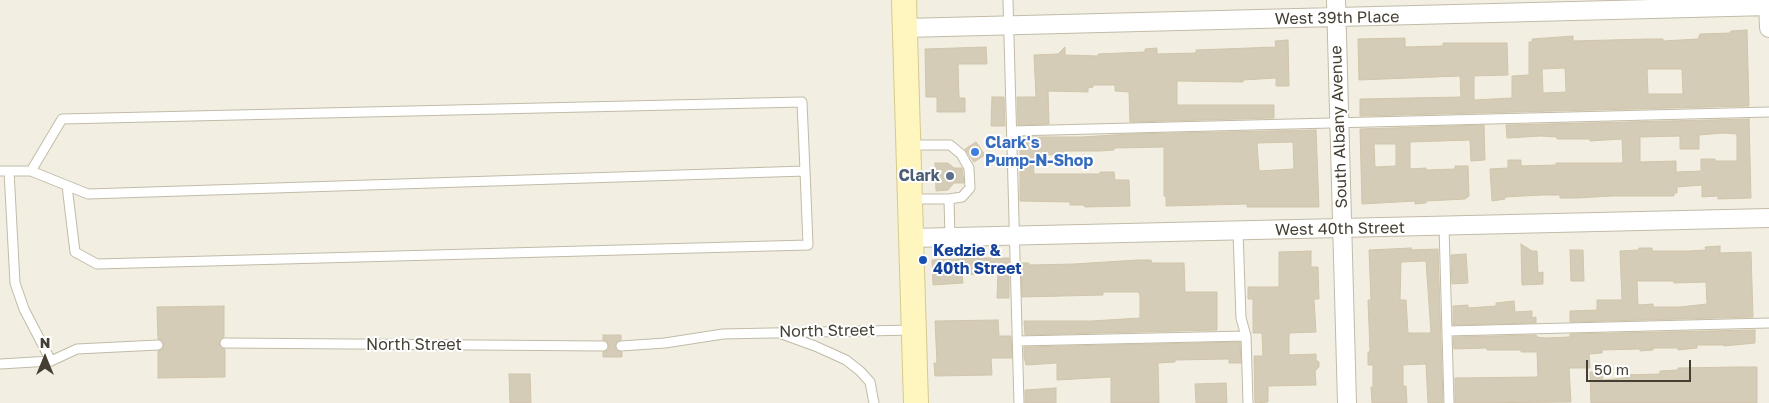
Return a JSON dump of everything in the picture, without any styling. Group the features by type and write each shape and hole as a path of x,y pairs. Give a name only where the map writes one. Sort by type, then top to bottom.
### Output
{"main road":[{"path":"904,0 916,403"}],"street":[{"name":"South Albany Avenue","path":"1336,0 1347,403"},
{"path":"1768,0 1769,28"},
{"name":"West 39th Place","path":"905,28 1769,6"},
{"name":"West 40th Street","path":"911,238 1769,218"}],"lane":[{"path":"1008,0 1020,403"},
{"path":"31,171 62,119 802,102 808,245 97,264 75,252 67,186"},
{"path":"1012,131 1769,112"},
{"path":"908,145 950,145 955,147 965,159 969,168 970,188 962,197 910,199"},
{"path":"51,361 24,308 15,283 4,171 31,171 88,194 805,171"},
{"path":"949,199 950,238"},
{"path":"1444,226 1449,403"},
{"path":"1238,231 1241,318 1246,336 1248,403"},
{"path":"1447,330 1769,323"},
{"name":"North Street","path":"621,346 664,343 723,334 914,330"},
{"path":"777,332 846,360 870,382 874,403"},
{"path":"1018,341 1246,336"},
{"name":"North Street","path":"224,343 603,346"},
{"path":"0,364 51,361 77,349 158,345"}],"building":[{"path":"1747,30 1749,106 1360,116 1360,99 1461,97 1460,76 1359,80 1358,39 1405,38 1405,47 1443,46 1443,43 1507,43 1508,75 1474,76 1474,100 1512,98 1512,76 1529,75 1529,42 1532,42 1532,39 1573,36 1573,41 1663,39 1663,41 1698,39 1700,34 1730,33 1731,31","holes":["1565,68 1566,92 1543,93 1542,69","1647,69 1682,69 1683,94 1648,94"]},
{"path":"1288,40 1289,86 1276,86 1276,78 1243,80 1243,82 1177,81 1177,105 1274,105 1274,118 1130,122 1129,92 1115,91 1115,85 1093,85 1093,87 1088,88 1088,92 1048,91 1049,124 1018,125 1017,97 1036,97 1034,55 1058,54 1065,47 1065,55 1098,56 1098,54 1145,52 1145,49 1157,48 1157,54 1196,53 1196,50 1276,47 1275,41"},
{"path":"986,47 987,64 958,64 959,98 965,98 965,112 937,112 937,97 926,97 925,49"},
{"path":"992,97 1004,97 1005,126 991,126"},
{"path":"1749,119 1751,198 1718,199 1718,196 1702,197 1702,185 1677,187 1677,193 1674,193 1674,196 1560,198 1560,195 1542,195 1505,197 1505,199 1492,201 1490,169 1508,168 1508,160 1521,160 1521,166 1556,165 1556,163 1623,163 1622,139 1590,141 1590,139 1557,139 1557,137 1541,136 1507,138 1506,125","holes":["1737,134 1737,161 1701,159 1701,171 1676,172 1676,161 1640,162 1640,137 1680,136 1680,149 1699,149 1699,135"]},
{"path":"1484,125 1485,160 1471,161 1470,140 1410,142 1410,169 1455,169 1455,166 1468,166 1469,196 1465,199 1426,201 1426,203 1415,204 1415,201 1362,204 1360,129","holes":["1374,144 1396,144 1396,166 1375,167"]},
{"path":"1316,130 1319,207 1247,207 1247,204 1166,206 1166,196 1164,196 1164,147 1064,151 1064,154 1033,156 1034,174 1100,174 1100,172 1114,172 1115,180 1129,180 1130,206 1085,207 1083,205 1070,205 1070,202 1020,201 1020,137 1081,137 1130,134","holes":["1293,142 1294,169 1259,171 1257,143"]},
{"name":"Clark's Pump-N-Shop","path":"976,142 985,155 974,162 965,149"},
{"name":"Clark","path":"935,163 948,163 954,168 962,168 964,183 954,183 948,190 936,191"},
{"path":"1521,244 1532,251 1537,251 1538,273 1543,272 1543,284 1522,285"},
{"path":"1720,246 1720,253 1751,252 1753,317 1570,322 1570,311 1597,310 1597,300 1622,300 1620,251 1652,248 1652,251 1688,251 1706,250 1705,247","holes":["1637,281 1674,281 1674,283 1706,282 1707,304 1680,307 1653,307 1653,304 1638,305"]},
{"path":"1438,249 1443,403 1428,403 1426,364 1403,365 1403,386 1406,386 1407,403 1372,403 1373,365 1368,365 1368,352 1370,352 1368,300 1371,300 1369,250","holes":["1426,261 1431,333 1408,333 1406,300 1400,300 1401,262"]},
{"path":"1570,250 1583,250 1584,281 1571,281"},
{"path":"1311,251 1311,267 1318,267 1319,299 1314,299 1316,332 1289,333 1289,355 1316,354 1319,367 1315,371 1316,385 1268,386 1268,402 1255,403 1254,356 1263,356 1262,333 1253,333 1253,299 1248,299 1248,287 1279,287 1279,252"},
{"path":"1466,254 1468,283 1452,284 1451,255"},
{"path":"1009,258 1009,298 997,298 998,273 962,275 963,283 933,285 932,260"},
{"path":"1151,260 1152,263 1184,263 1185,292 1217,292 1217,330 1025,335 1024,321 1091,321 1140,318 1140,294 1139,292 1103,292 1103,295 1022,297 1021,263 1029,263 1029,265 1074,264"},
{"path":"1514,301 1515,312 1532,311 1532,318 1536,317 1536,323 1453,325 1453,306 1468,305 1468,308 1496,306 1496,303"},
{"path":"224,306 224,337 220,339 219,343 221,348 225,349 225,377 158,378 158,351 162,350 164,345 163,341 158,339 157,307"},
{"path":"998,320 999,336 1011,336 1012,358 991,358 992,375 935,376 934,363 937,363 935,321"},
{"path":"1755,330 1755,343 1724,346 1697,345 1697,348 1678,350 1678,348 1653,348 1653,350 1640,351 1640,349 1602,350 1602,353 1589,354 1590,368 1569,368 1571,402 1455,403 1455,378 1538,377 1537,352 1487,350 1487,348 1454,349 1453,337 1536,335 1537,337 1545,338 1570,337 1570,334"},
{"path":"603,335 621,335 621,340 617,341 615,346 616,350 622,352 622,357 603,357 603,352 608,350 609,346 607,341 603,340"},
{"path":"1240,342 1241,363 1229,363 1229,359 1175,360 1175,362 1158,363 1159,403 1111,403 1111,377 1057,380 1057,363 1026,365 1024,357 1024,347"},
{"path":"1757,367 1757,403 1591,403 1590,372 1602,372 1603,380 1624,378 1624,375 1660,374 1660,371 1678,370 1678,368"},
{"path":"509,374 530,374 531,403 510,403"},
{"path":"1226,383 1227,403 1196,403 1195,384"},
{"path":"1056,388 1056,403 1025,403 1025,390"}],"place":[{"name":"Clark's Pump-N-Shop","path":"975,152"},
{"name":"Clark","path":"950,176"},
{"name":"Kedzie & 40th Street","path":"923,260"}]}
